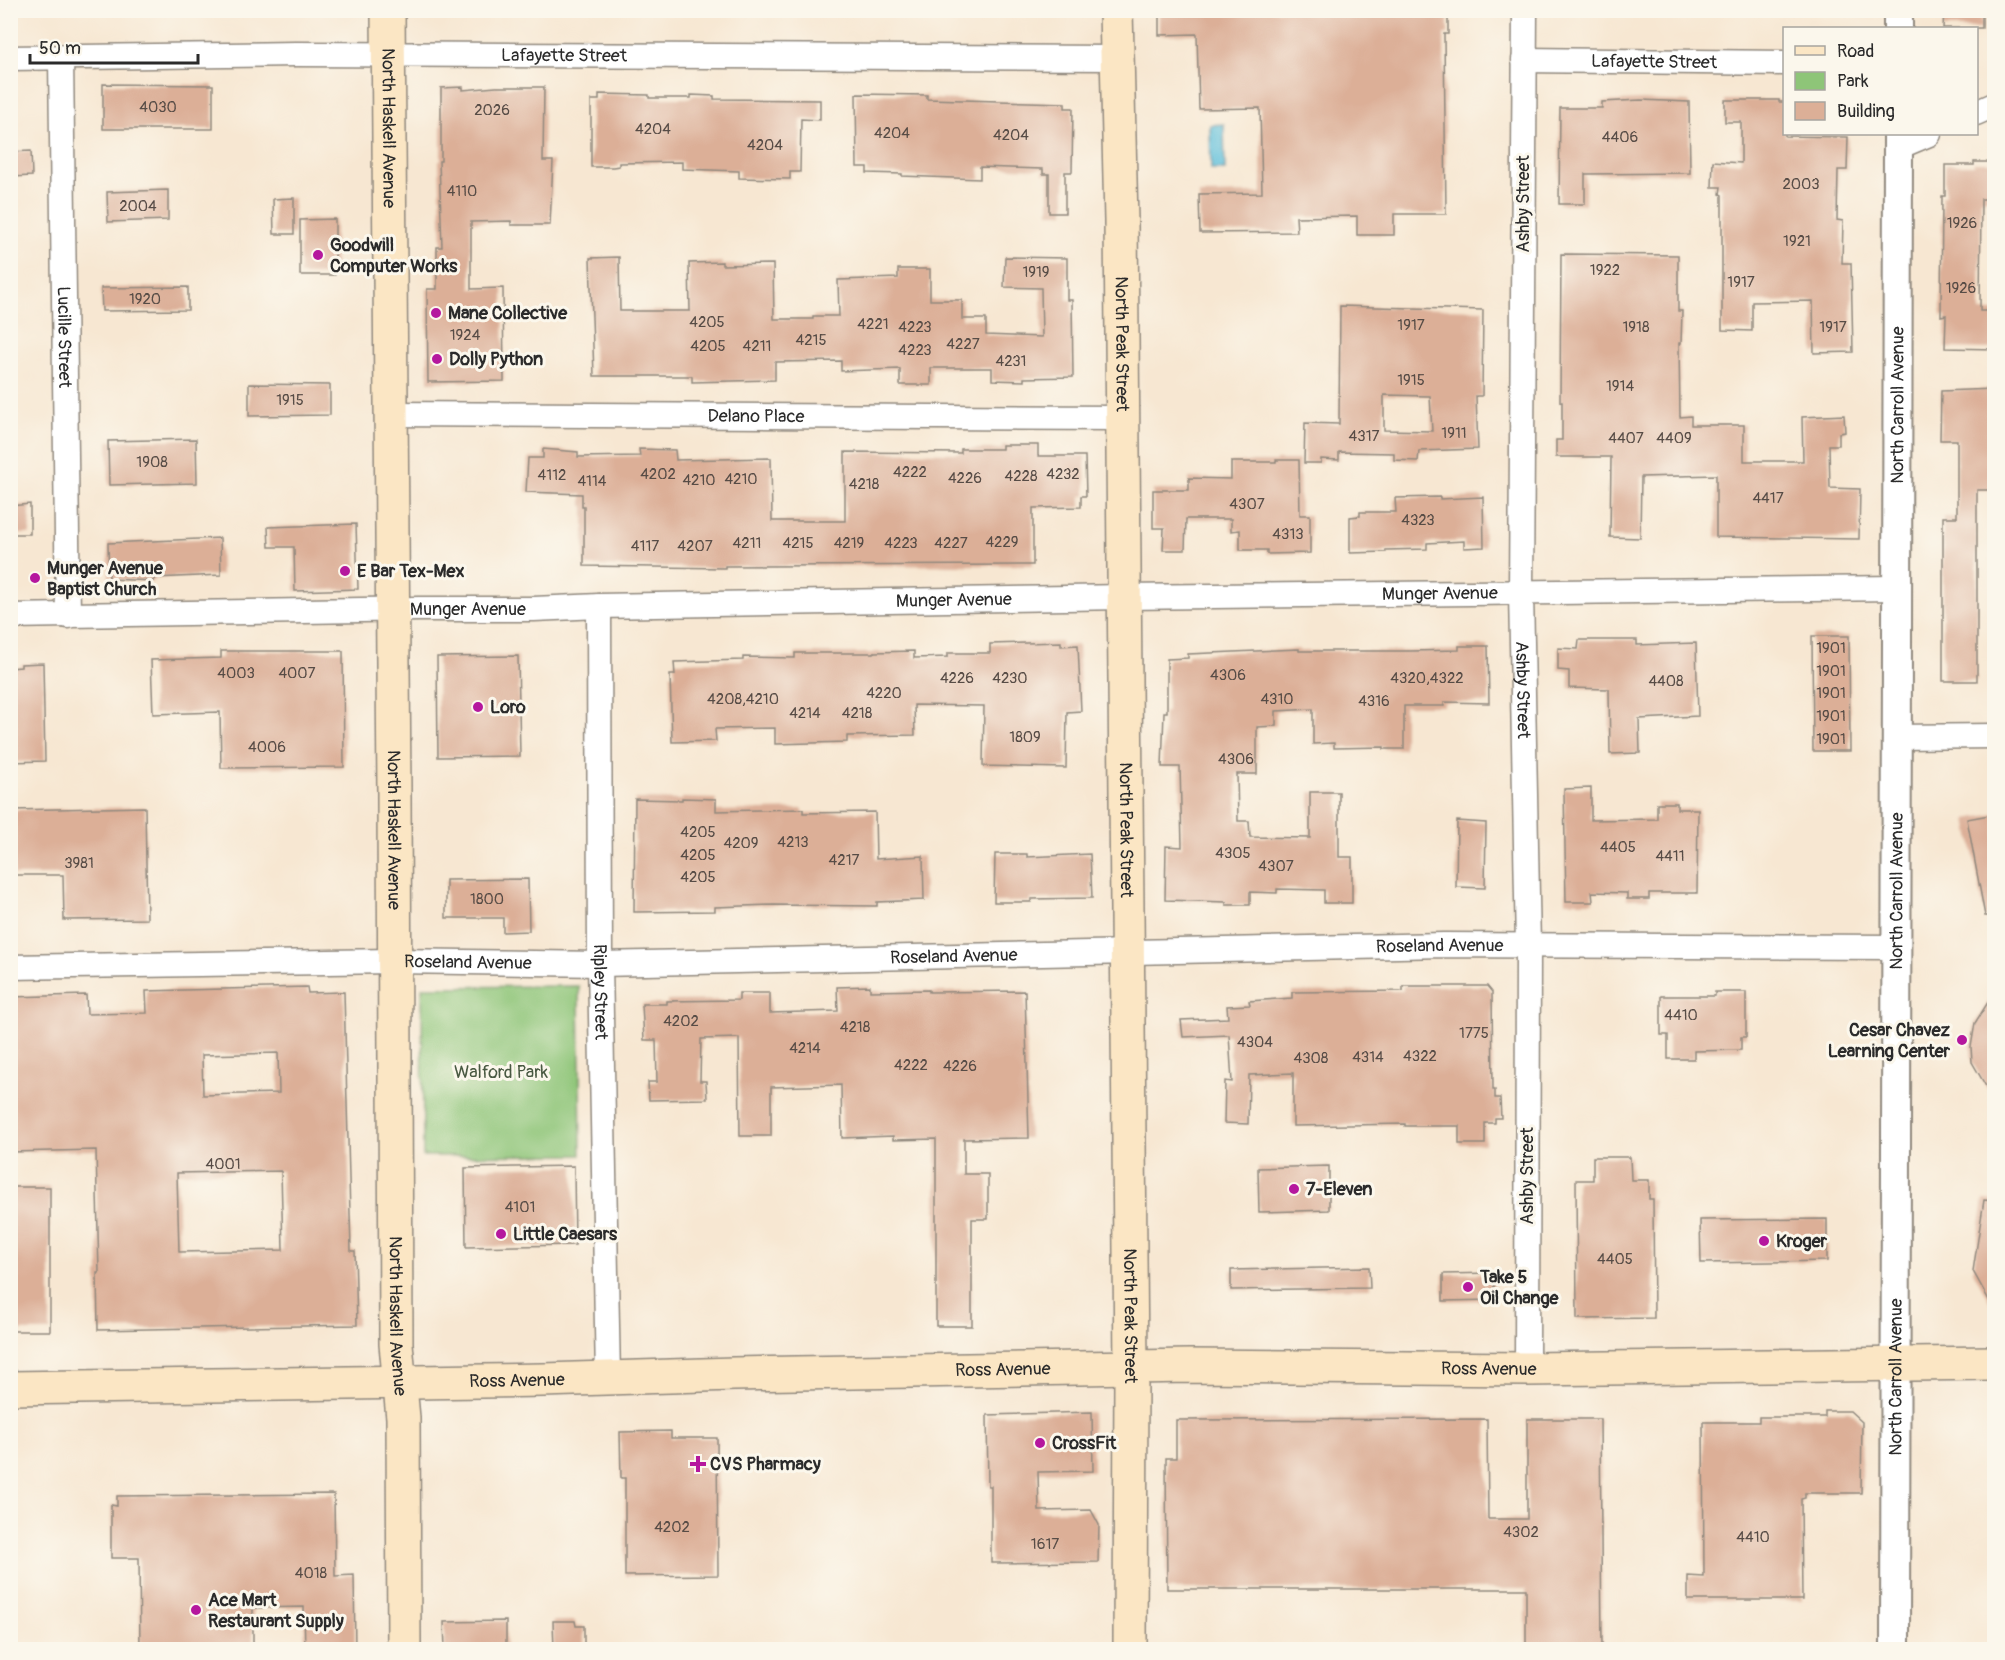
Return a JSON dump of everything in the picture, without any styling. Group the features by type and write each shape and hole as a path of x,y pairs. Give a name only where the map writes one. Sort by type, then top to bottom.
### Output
{"main road":[{"name":"North Haskell Avenue","path":"388,10 396,1334 403,1418 404,1650"},
{"name":"North Peak Street","path":"1116,10 1121,231 1131,1368 1130,1650"},
{"name":"Ross Avenue","path":"10,1388 1131,1368 1527,1369 1995,1363"}],"street":[{"name":"Ashby Street","path":"1525,10 1521,592 1528,947 1527,1369"},
{"path":"1898,10 1898,27"},
{"name":"Lafayette Street","path":"10,58 389,54 1117,58"},
{"name":"Lucille Street","path":"61,58 68,615"},
{"name":"Lafayette Street","path":"1524,60 1783,63"},
{"path":"1978,113 1995,105"},
{"path":"1898,140 1924,135"},
{"name":"North Carroll Avenue","path":"1895,1650 1898,140"},
{"name":"Delano Place","path":"390,414 1121,418"},
{"name":"Munger Avenue","path":"10,616 392,609 534,609 1124,597 1896,588"},
{"name":"Ripley Street","path":"599,606 600,964 608,1378"},
{"path":"1896,737 1995,736"},
{"name":"Roseland Avenue","path":"10,967 393,961 600,964 1432,945 1896,947"}],"green space":[{"name":"Walford Park","path":"579,986 581,1155 423,1156 422,987"}],"water":[{"path":"1224,124 1225,170 1211,170 1210,125"}],"building":[{"path":"1159,10 1448,10 1448,34 1444,34 1446,214 1394,214 1394,235 1357,235 1357,216 1296,217 1297,232 1200,233 1199,194 1262,193 1260,108 1199,109 1197,34 1159,35"},
{"path":"1944,10 1982,10 1982,28 1943,27"},
{"path":"103,84 213,85 213,129 103,129"},
{"path":"463,87 463,90 544,87 543,161 553,161 550,225 511,225 511,221 471,222 471,289 503,288 504,381 428,382 427,289 437,289 437,247 442,247 439,161 441,161 441,88"},
{"path":"599,94 649,95 649,98 691,98 691,95 714,96 714,99 820,100 820,120 801,119 800,172 790,172 790,179 739,178 739,171 682,169 682,162 619,163 619,166 613,167 591,167 591,100 599,100"},
{"path":"856,94 927,95 927,99 1065,103 1065,108 1073,108 1072,172 1065,172 1065,213 1049,213 1049,174 1043,174 1043,169 980,167 980,179 867,173 867,167 857,167"},
{"path":"1641,100 1689,102 1690,173 1585,174 1585,204 1559,204 1560,108 1602,108 1602,102"},
{"path":"1725,100 1779,100 1783,102 1783,135 1848,137 1847,170 1838,170 1837,220 1843,221 1842,263 1851,263 1853,352 1814,353 1813,301 1752,302 1752,331 1722,330 1722,195 1720,194 1721,187 1712,187 1713,161 1741,163 1741,122 1725,122"},
{"path":"31,151 32,176 10,177 10,152"},
{"path":"1974,162 1995,162 1995,199 1981,199 1980,311 1995,311 1995,349 1945,348 1946,315 1941,316 1942,196 1945,196 1945,165 1974,165"},
{"path":"168,190 168,220 108,222 107,192"},
{"path":"294,198 294,234 274,234 273,199"},
{"name":"Goodwill Computer Works","path":"335,219 335,275 300,275 300,220"},
{"path":"1561,254 1678,255 1678,311 1682,311 1681,343 1679,343 1680,417 1691,416 1691,425 1744,425 1744,461 1803,461 1802,417 1844,415 1845,432 1839,433 1839,445 1829,445 1830,488 1860,489 1859,539 1716,537 1716,475 1641,477 1640,538 1610,537 1611,457 1556,457 1556,440 1562,440"},
{"path":"619,257 620,311 690,311 689,263 773,264 774,319 839,316 838,280 898,278 898,269 930,269 930,300 962,300 962,319 986,319 986,335 1042,337 1041,288 1004,287 1005,257 1067,258 1067,300 1072,300 1073,377 1024,378 1024,381 992,380 992,368 931,368 931,385 900,385 900,369 841,371 841,361 775,362 775,380 692,382 692,376 594,376 590,258"},
{"path":"188,287 188,310 102,311 101,288"},
{"path":"1340,306 1483,310 1482,396 1476,396 1478,449 1419,451 1418,461 1394,460 1394,453 1339,452 1339,460 1321,459 1321,463 1304,463 1305,423 1339,424","holes":["1384,395 1430,396 1432,431 1384,430"]},
{"path":"249,384 330,385 330,415 249,416"},
{"path":"1995,389 1995,490 1977,490 1977,681 1943,681 1943,517 1957,517 1957,440 1940,440 1941,391"},
{"path":"196,439 197,483 109,485 108,441"},
{"path":"1002,445 1038,445 1038,456 1085,456 1086,496 1081,496 1081,507 1033,508 1033,565 725,566 725,568 584,566 582,494 526,492 528,458 543,458 543,449 578,452 578,457 640,456 639,449 675,450 676,460 771,458 772,521 845,521 845,452 961,453 961,449 1002,449"},
{"path":"1276,460 1299,460 1300,515 1310,515 1310,553 1267,554 1267,550 1240,550 1240,530 1231,531 1231,519 1186,519 1185,550 1163,550 1164,528 1153,528 1153,490 1189,490 1189,478 1231,479 1231,462 1276,462"},
{"path":"1440,497 1440,499 1483,497 1484,547 1464,548 1464,541 1427,543 1427,549 1350,553 1350,517 1360,516 1360,512 1396,512 1395,498"},
{"path":"30,504 30,534 10,534 10,506"},
{"path":"356,524 358,589 295,591 294,547 269,547 268,527"},
{"path":"220,538 221,575 154,578 154,581 109,579 108,543"},
{"path":"1812,636 1849,636 1850,751 1813,751"},
{"path":"1579,640 1637,640 1637,645 1696,643 1698,716 1639,719 1640,753 1610,754 1609,689 1569,688 1569,671 1558,670 1558,648 1578,649"},
{"path":"1061,642 1061,646 1078,645 1081,711 1067,712 1066,768 983,766 984,706 914,705 915,735 847,736 847,742 775,744 775,728 715,729 716,741 672,742 670,675 675,675 674,662 743,660 743,657 795,658 795,653 914,651 914,658 948,657 948,653 990,653 990,644"},
{"path":"1459,646 1488,646 1489,703 1444,702 1444,706 1404,706 1404,749 1334,748 1334,743 1313,744 1313,709 1276,711 1276,726 1257,727 1257,774 1237,774 1238,821 1249,821 1250,837 1310,838 1310,792 1339,792 1339,857 1352,857 1352,903 1324,903 1324,890 1277,889 1277,893 1250,892 1250,905 1165,900 1166,846 1182,847 1180,767 1162,767 1164,712 1167,712 1167,659 1188,658 1188,654 1299,649 1299,651 1410,651 1459,650"},
{"path":"221,651 343,651 344,767 221,768 220,712 153,714 151,660 221,658"},
{"name":"Loro","path":"518,656 520,756 438,757 437,657"},
{"path":"43,663 45,761 10,762 10,668 21,667 21,664"},
{"path":"1591,788 1591,820 1657,819 1657,803 1677,803 1677,809 1698,809 1697,893 1649,893 1649,899 1627,899 1627,893 1592,892 1593,902 1566,902 1564,789"},
{"path":"682,798 716,799 716,811 803,809 803,813 875,812 876,859 923,856 924,900 877,902 877,906 773,905 715,907 715,911 634,912 635,799 682,800"},
{"path":"145,807 147,919 64,920 63,875 14,875 13,810"},
{"path":"1995,814 1995,916 1985,916 1967,819"},
{"path":"1457,821 1486,823 1485,888 1456,887"},
{"path":"995,854 1027,854 1027,857 1090,854 1092,898 994,902"},
{"path":"528,879 529,931 503,932 503,918 446,918 446,880"},
{"path":"870,986 870,991 1025,991 1029,1138 964,1139 964,1174 988,1174 988,1219 972,1219 972,1326 936,1326 936,1139 893,1140 893,1136 842,1138 841,1085 771,1087 771,1136 740,1136 739,1038 701,1039 700,1081 706,1081 707,1099 649,1100 648,1082 657,1082 656,1040 644,1040 642,1004 667,1004 667,1001 739,1000 739,993 770,993 770,1013 838,1011 837,987"},
{"path":"1403,986 1487,986 1492,992 1493,1090 1495,1090 1495,1098 1500,1098 1501,1118 1495,1118 1495,1123 1485,1123 1485,1144 1459,1144 1459,1126 1405,1126 1405,1124 1293,1126 1293,1073 1249,1075 1248,1124 1224,1123 1225,1081 1232,1082 1229,1035 1183,1037 1181,1020 1228,1018 1227,1006 1250,1005 1249,1001 1292,998 1292,992 1403,991"},
{"path":"307,987 308,993 344,992 351,1251 355,1251 357,1325 98,1330 96,1150 10,1152 10,997 86,995 87,1014 147,1013 146,991","holes":["278,1053 279,1093 203,1095 202,1055","281,1171 283,1250 179,1252 177,1173"]},
{"path":"1995,991 1995,1102 1972,1062 1971,1047 1975,1023"},
{"path":"1715,992 1746,992 1746,1037 1741,1037 1741,1050 1694,1051 1694,1059 1668,1059 1668,1035 1661,1035 1661,996 1715,996"},
{"path":"1593,1157 1630,1157 1631,1180 1649,1180 1649,1199 1653,1199 1654,1318 1577,1319 1576,1180 1593,1180"},
{"path":"574,1166 575,1245 466,1247 465,1168"},
{"name":"7-Eleven","path":"1329,1166 1329,1210 1259,1212 1258,1168"},
{"path":"10,1187 50,1187 50,1331 10,1331"},
{"path":"1984,1200 1995,1201 1995,1311 1973,1271"},
{"name":"Kroger","path":"1827,1219 1827,1261 1701,1263 1700,1220"},
{"path":"1369,1267 1370,1288 1231,1290 1231,1270"},
{"name":"Take 5 Oil Change","path":"1494,1273 1494,1300 1443,1301 1443,1274"},
{"path":"1825,1411 1850,1411 1862,1422 1861,1493 1805,1493 1805,1498 1801,1499 1802,1600 1688,1600 1688,1576 1704,1577 1703,1422 1759,1422 1759,1417 1825,1417"},
{"path":"1092,1412 1093,1471 1038,1472 1039,1511 1091,1510 1099,1525 1098,1562 991,1563 991,1486 988,1486 987,1415"},
{"path":"1487,1419 1488,1519 1527,1519 1527,1419 1600,1419 1602,1650 1526,1650 1526,1589 1167,1589 1166,1458 1176,1458 1176,1420"},
{"name":"CVS Pharmacy","path":"671,1431 671,1438 717,1438 718,1575 625,1576 625,1478 621,1478 620,1432"},
{"path":"334,1494 335,1576 354,1575 355,1650 305,1650 304,1607 253,1608 253,1650 140,1650 139,1558 111,1558 111,1505 117,1506 117,1496"},
{"path":"506,1621 506,1650 445,1650 444,1622"},
{"path":"553,1621 575,1621 576,1626 584,1626 584,1650 554,1650"}],"place":[{"name":"Goodwill Computer Works","path":"318,255"},
{"name":"Mane Collective","path":"436,313"},
{"name":"Dolly Python","path":"437,359"},
{"name":"E Bar Tex-Mex","path":"345,571"},
{"name":"Munger Avenue Baptist Church","path":"35,578"},
{"name":"Loro","path":"478,707"},
{"name":"Cesar Chavez Learning Center","path":"1962,1040"},
{"name":"7-Eleven","path":"1294,1189"},
{"name":"Little Caesars","path":"501,1234"},
{"name":"Kroger","path":"1764,1241"},
{"name":"Take 5 Oil Change","path":"1468,1287"},
{"name":"CrossFit","path":"1040,1443"},
{"name":"CVS Pharmacy","path":"698,1464"},
{"name":"Ace Mart Restaurant Supply","path":"196,1610"}]}
